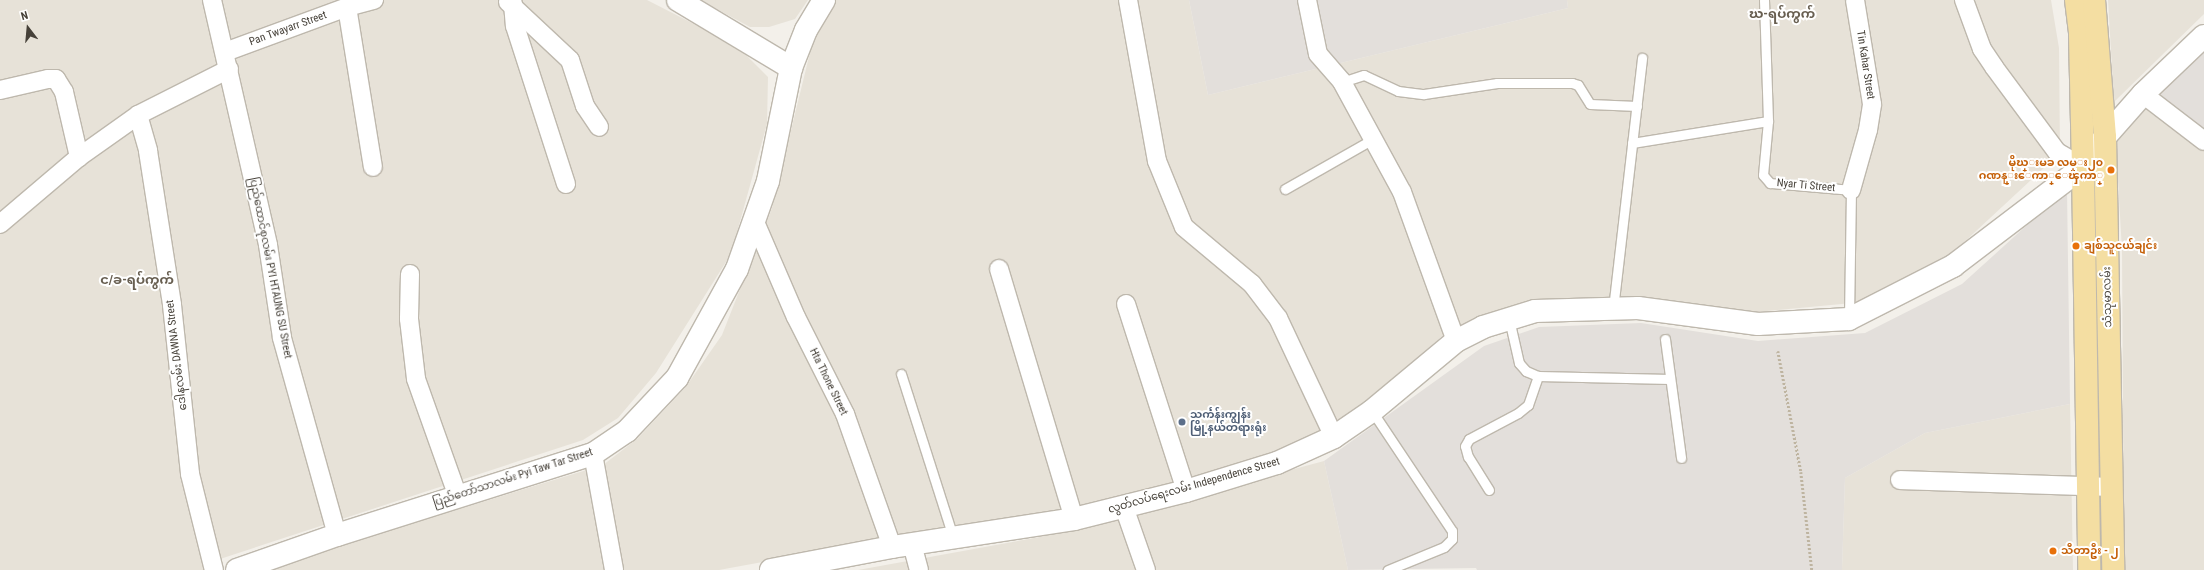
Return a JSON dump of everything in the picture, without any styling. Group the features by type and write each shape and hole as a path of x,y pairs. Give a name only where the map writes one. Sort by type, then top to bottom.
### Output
{"main road":[{"path":"2076,0 2080,35 2089,570"},
{"name":"သံသုမာလမ်း","path":"2094,0 2105,137 2113,570"}],"street":[{"name":"ပြည်ထောင်စုလမ်း PYI HTAUNG SU Street","path":"212,0 227,60 268,245 282,338 336,535"},
{"name":"Pan Twayarr Street","path":"0,224 79,157 138,115 227,60 347,7 374,0"},
{"path":"678,0 704,7 791,68"},
{"name":"ပြည်တော်သာလမ်း Pyi Taw Tar Street","path":"237,570 336,535 593,454 627,431 677,378 737,269 755,222 768,181 791,68 806,30 824,0"},
{"path":"1128,0 1157,161 1184,227 1252,284 1278,318 1334,437"},
{"path":"1309,0 1318,54 1342,82 1402,192 1456,341"},
{"name":"Tin Kahar Street","path":"1851,190 1868,130 1872,104 1855,0"},
{"path":"1964,0 1982,50 1994,67 2057,152 2083,168"},
{"path":"509,2 570,60 585,106 599,127"},
{"path":"509,2 515,26 566,184"},
{"path":"347,7 373,167"},
{"name":"လွတ်လပ်ရေးလမ်း Independence Street","path":"771,570 844,563 902,545 1074,519 1124,508 1186,491 1277,463 1334,437 1372,411 1456,341 1483,327 1535,311 1638,308 1758,324 1848,319 1953,266 2083,168 2105,137 2143,94 2204,36"},
{"path":"0,90 42,80 56,79 64,92 79,157"},
{"path":"2143,94 2204,141"},
{"name":"ဒေါနလမ်း DAWNA Street","path":"138,115 148,151 172,305 190,474 214,570"},
{"name":"Hta Thone Street","path":"755,222 796,317 845,414 902,545 919,570"},
{"path":"999,269 1074,519"},
{"path":"410,274 409,318 416,379 458,497"},
{"path":"1126,304 1186,491"},
{"path":"593,454 614,570"},
{"path":"1900,480 2111,487"},
{"path":"1124,508 1146,570"}],"lane":[{"name":"Nyar Ti Street","path":"1764,0 1768,121 1763,175 1770,183 1851,190 1848,319"},
{"path":"1613,309 1642,58"},
{"path":"1342,82 1364,75 1398,91 1424,94 1497,83 1572,83 1578,85 1590,104 1637,106"},
{"path":"1632,143 1768,121"},
{"path":"1285,189 1373,139"},
{"path":"1509,319 1519,363 1526,371 1538,376 1670,379"},
{"path":"1665,339 1681,458"},
{"path":"900,374 953,537"},
{"path":"1489,490 1468,457 1465,446 1469,439 1518,413 1528,405 1538,376"},
{"path":"1372,411 1452,531 1452,539 1444,547 1388,570"}],"path":[{"path":"1778,351 1801,472 1812,570"}],"shaded area":[{"path":"0,0 647,0 737,46 768,77 767,124 731,254 656,373 618,418 583,440 220,559 208,570 0,570"},
{"path":"700,0 808,0 795,19 769,27 750,27"},
{"path":"834,0 1189,0 1208,95 1568,8 1567,0 2051,0 2059,48 2060,153 1947,258 1863,302 1756,312 1638,298 1479,318 1441,337 1399,376 1339,425 1280,454 1089,508 895,538 719,570 272,570 342,545 603,465 637,439 685,388 722,335 772,208 816,28"},
{"path":"1189,0 1567,0 1568,8 1208,95"},
{"path":"2108,0 2204,0 2204,14 2114,102"},
{"path":"2204,52 2204,131 2155,95"},
{"path":"2155,95 2204,131 2204,570 2124,570 2122,250 2115,130"},
{"path":"2067,189 2070,404 1925,433 1845,478 1842,570 1477,570 1476,568 1348,570 1324,461 1484,346 1539,327 1641,323 1758,341 1865,333 1962,284"},
{"path":"2070,404 2073,570 1842,570 1845,478 1925,433"},
{"path":"1324,461 1348,570 858,570 1040,537"}],"place":[{"name":"မိုဃ္းမခ လမ္း၂၀ ဂဏန္းေကာ္ေၾကာ္","path":"2111,170"},
{"name":"ချစ်သူငယ်ချင်း","path":"2076,246"},
{"name":"သင်္ကန်းကျွန်း မြို့နယ်တရားရုံး","path":"1182,422"},
{"name":"သီတာဦး - ၂","path":"2053,551"}],"district":[{"name":"ဃ-ရပ်ကွက်","path":"1782,14"},
{"name":"င/ခ-ရပ်ကွက်","path":"137,280"}]}
